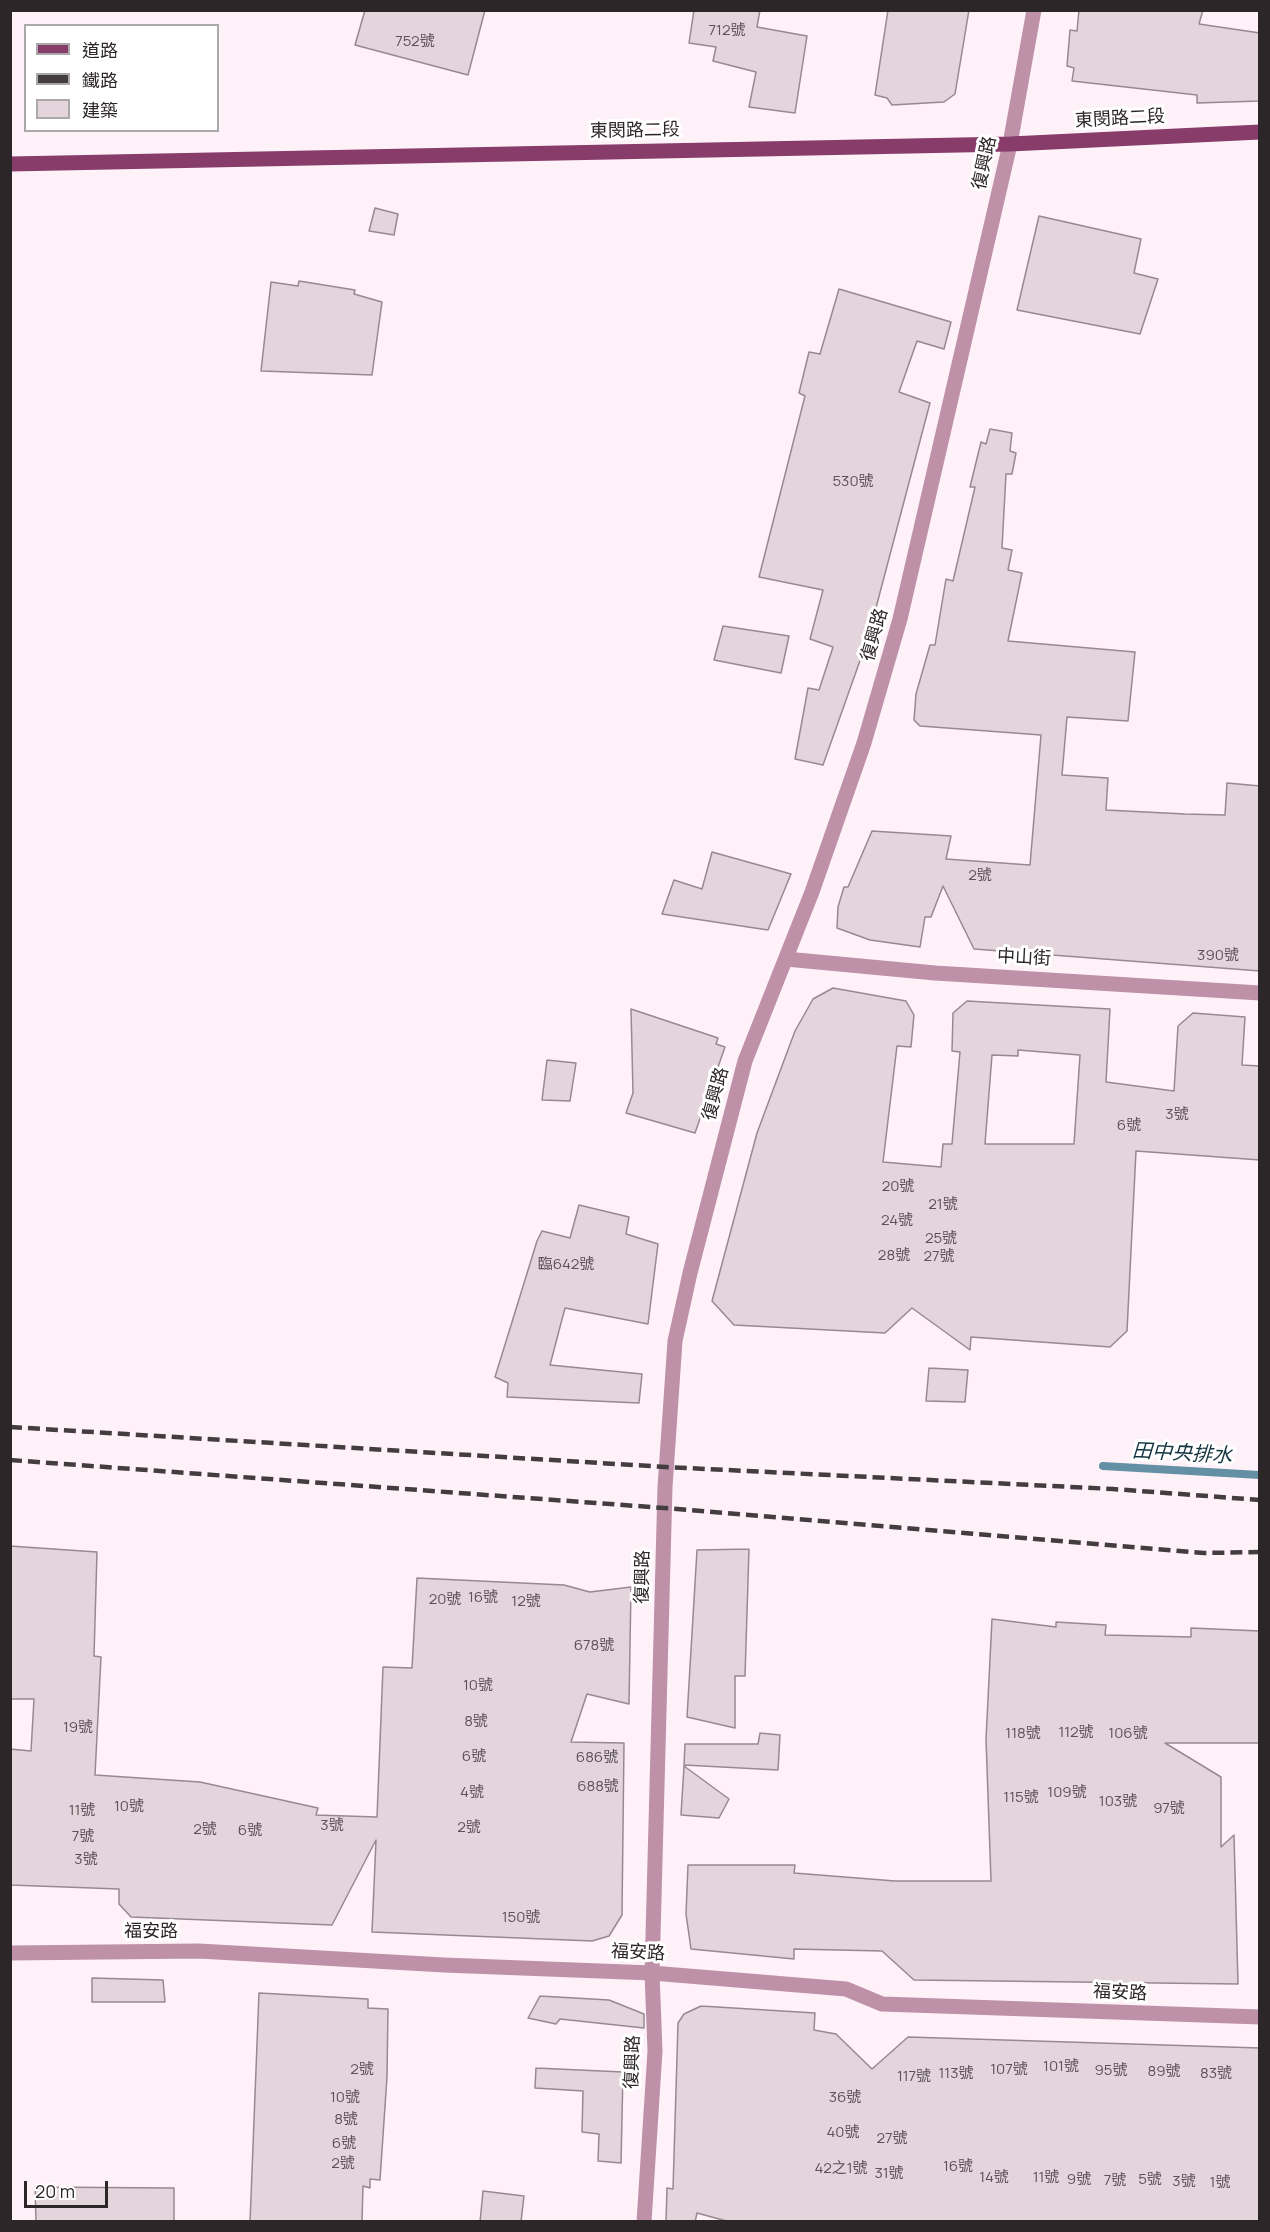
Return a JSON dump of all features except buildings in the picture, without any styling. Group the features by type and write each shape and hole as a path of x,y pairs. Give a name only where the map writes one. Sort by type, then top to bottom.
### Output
{"main road":[{"name":"東閔路二段","path":"10,164 1010,144 1260,132"}],"street":[{"name":"復興路","path":"644,2222 655,2051 652,1973 664,1487 675,1341 690,1273 745,1061 786,959 864,743 900,619 1010,144 1034,10"},
{"name":"中山街","path":"786,959 935,973 1260,993"},
{"name":"福安路","path":"10,1953 199,1951 444,1965 652,1973 846,1989 882,2004 1260,2017"}],"waterway":[{"name":"田中央排水","path":"1103,1466 1260,1475"}],"railway":[{"path":"10,1427 666,1467 1113,1489 1260,1500"},
{"path":"10,1460 664,1508 1204,1553 1260,1552"}]}
